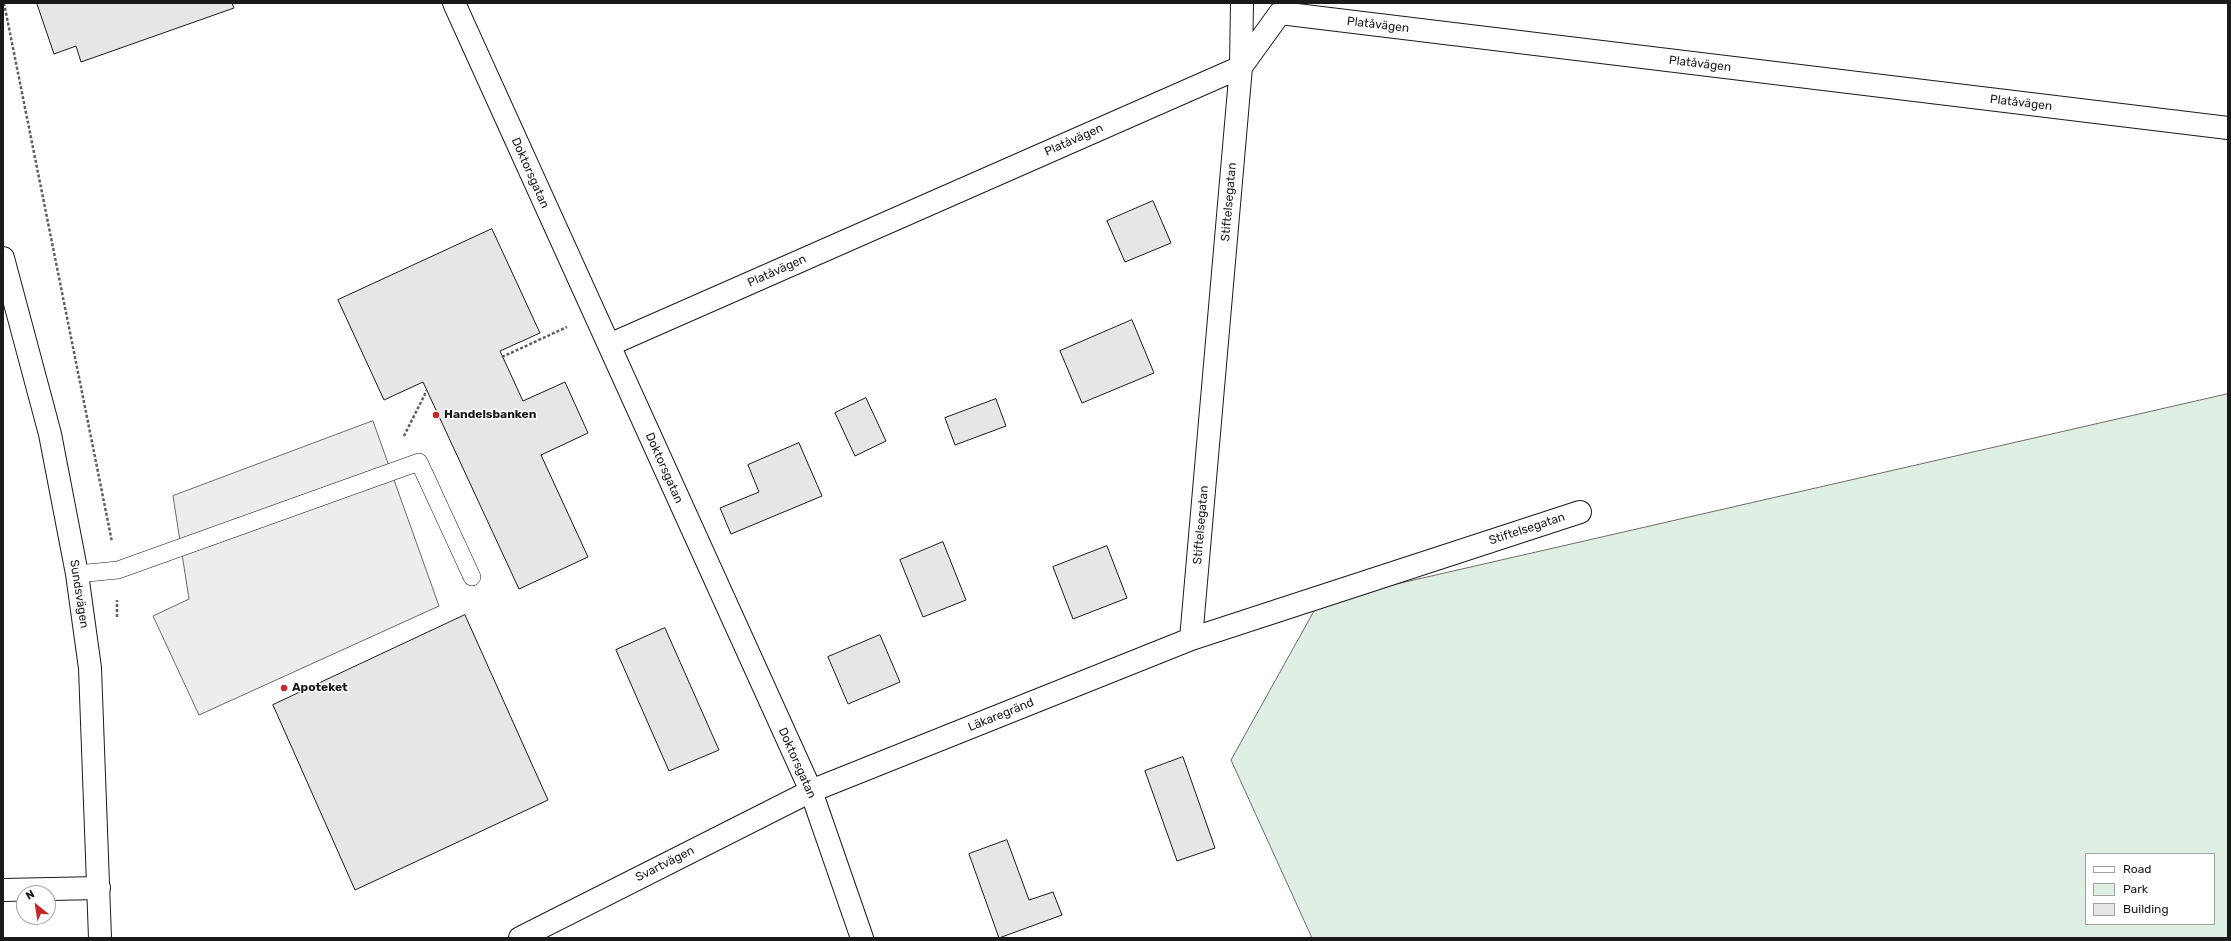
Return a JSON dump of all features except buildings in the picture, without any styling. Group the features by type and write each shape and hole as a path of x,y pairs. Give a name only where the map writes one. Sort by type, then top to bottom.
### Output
{"street":[{"name":"Doktorsgatan","path":"454,3 810,791 862,938"},
{"name":"Stiftelsegatan","path":"1242,3 1241,67 1191,639 1580,512"},
{"name":"Platåvägen","path":"609,345 1241,67 1280,13 2228,128"},
{"name":"Sundsvägen","path":"3,258 50,434 77,574 90,668 100,888 100,938"},
{"name":"Läkaregränd","path":"810,791 1191,639"},
{"name":"Svartvägen","path":"520,938 810,791"},
{"path":"3,890 100,888"}],"lane":[{"path":"77,574 118,570 419,462 472,577"}],"path":[{"path":"502,357 594,314"},
{"path":"383,475 427,390"}],"green space":[{"path":"2228,394 2228,938 1312,938 1231,760 1319,602"}],"shaded area":[{"path":"373,421 439,606 199,715 153,616 189,599 173,496"}],"place":[{"name":"Handelsbanken","path":"436,415"},
{"name":"Apoteket","path":"284,688"}]}
